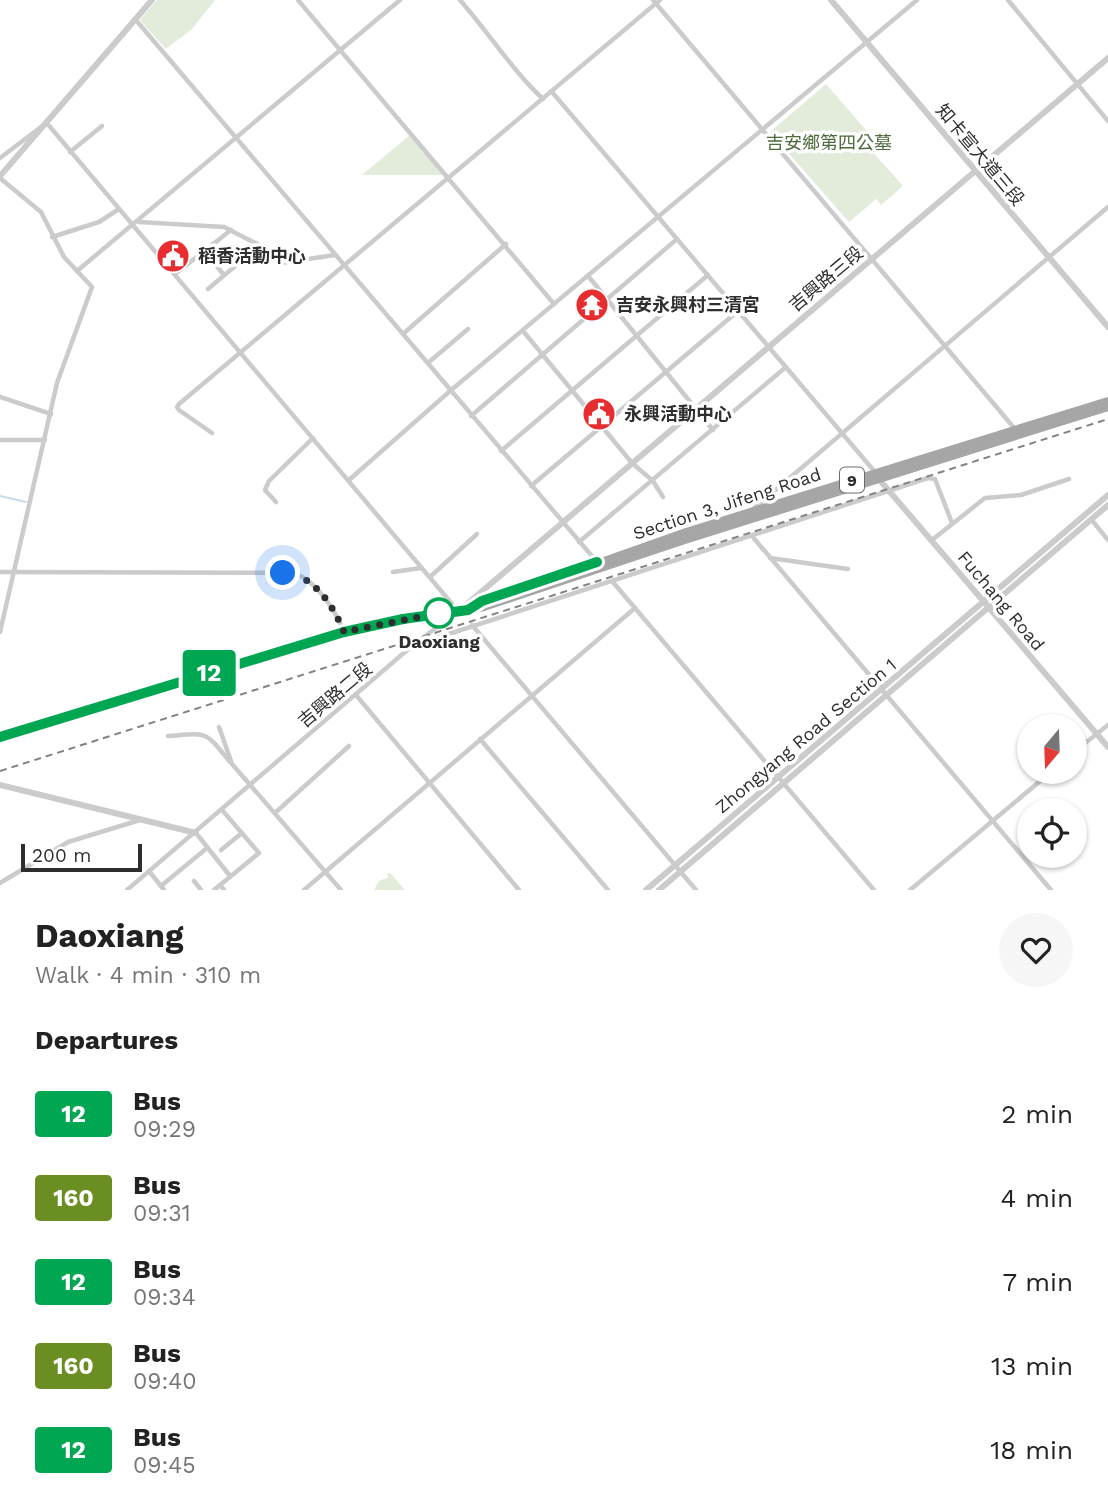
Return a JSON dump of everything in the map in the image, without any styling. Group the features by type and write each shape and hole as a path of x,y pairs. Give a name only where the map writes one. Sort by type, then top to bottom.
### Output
{"main road":[{"name":"Section 3, Jifeng Road","path":"598,566 1108,401"},
{"name":"Section 3, Jifeng Road","path":"598,566 748,513 1108,407"},
{"name":"9","path":"0,737 344,632 463,611 598,566"}],"street":[{"path":"0,632 62,368 92,288 52,237 41,212 0,177 152,0"},
{"path":"298,0 554,303"},
{"path":"77,271 139,222 400,0"},
{"path":"460,0 496,40 525,82 543,99"},
{"name":"知卡宣大道三段","path":"831,0 1107,324"},
{"path":"349,480 554,303 589,277 917,0"},
{"path":"1008,0 1108,121"},
{"path":"212,433 177,407 656,1 1015,429"},
{"path":"135,19 598,566"},
{"name":"吉興路三段","path":"562,522 1108,58"},
{"path":"551,92 877,476"},
{"path":"43,124 175,274 430,577 463,611"},
{"path":"0,158 43,124"},
{"path":"70,152 102,126"},
{"path":"748,513 1108,207"},
{"path":"52,237 99,222 119,209"},
{"path":"139,222 202,223 231,230 260,245 281,262 334,254"},
{"path":"175,274 231,230"},
{"path":"471,416 677,239"},
{"path":"403,334 506,244"},
{"path":"208,289 260,245"},
{"path":"205,251 223,274"},
{"path":"501,451 708,275"},
{"path":"589,277 713,430"},
{"path":"531,486 738,311"},
{"path":"428,363 468,329"},
{"path":"523,331 632,463 653,481 663,497"},
{"path":"579,542 786,367"},
{"path":"0,397 51,414"},
{"path":"276,502 265,490 269,481 313,438"},
{"path":"0,440 46,440"},
{"name":"Fuchang Road","path":"877,476 1108,747"},
{"path":"412,646 928,478 935,479 952,523"},
{"path":"932,540 985,498 1021,495 1069,479"},
{"path":"1089,517 1108,495"},
{"path":"1089,517 1108,505"},
{"path":"1089,517 1108,540"},
{"name":"Zhongyang Road Section 1","path":"646,890 987,607 1089,517"},
{"name":"吉興路二段","path":"127,890 412,646 463,611 562,522"},
{"path":"430,577 477,534"},
{"path":"752,536 1051,890"},
{"path":"770,558 848,569"},
{"path":"393,572 422,567"},
{"path":"0,572 295,573 305,578 335,611 344,632"},
{"path":"612,581 874,890"},
{"path":"304,890 635,608"},
{"path":"472,625 696,890"},
{"path":"356,695 519,890"},
{"path":"1087,742 1108,725"},
{"path":"219,727 232,764"},
{"path":"168,736 199,733 209,735 341,890"},
{"path":"481,739 608,890"},
{"path":"276,812 349,746"},
{"name":"Zhongyang Road Section 1","path":"659,890 780,779"},
{"path":"910,890 1036,784"},
{"path":"0,785 195,833 230,876"},
{"path":"215,890 259,853 222,810"},
{"path":"0,883 68,842 140,820"},
{"path":"221,850 242,833"},
{"path":"149,871 162,888 207,848"},
{"path":"194,881 201,890"},
{"path":"220,885 224,890"}],"green space":[{"path":"157,0 215,0 192,29 166,49 140,20"},
{"name":"吉安鄉第四公墓","path":"826,84 872,137 870,149 903,186 881,205 876,199 849,222 770,132"},
{"path":"410,135 444,175 362,175"},
{"path":"390,873 405,890 374,890 379,881 389,877 387,874"}],"waterway":[{"path":"0,496 26,502"}],"railway":[{"path":"0,771 1108,419"}],"bus line":[{"name":"12","path":"0,737 344,632 403,619 468,610 482,601 597,562"}],"place":[{"name":"稻香活動中心","path":"173,256"},
{"name":"吉安永興村三清宮","path":"592,305"},
{"name":"永興活動中心","path":"599,414"},
{"name":"Daoxiang","path":"439,613"}],"route":[{"path":"283,573 295,573 305,578 335,611 344,632 439,613"}]}
